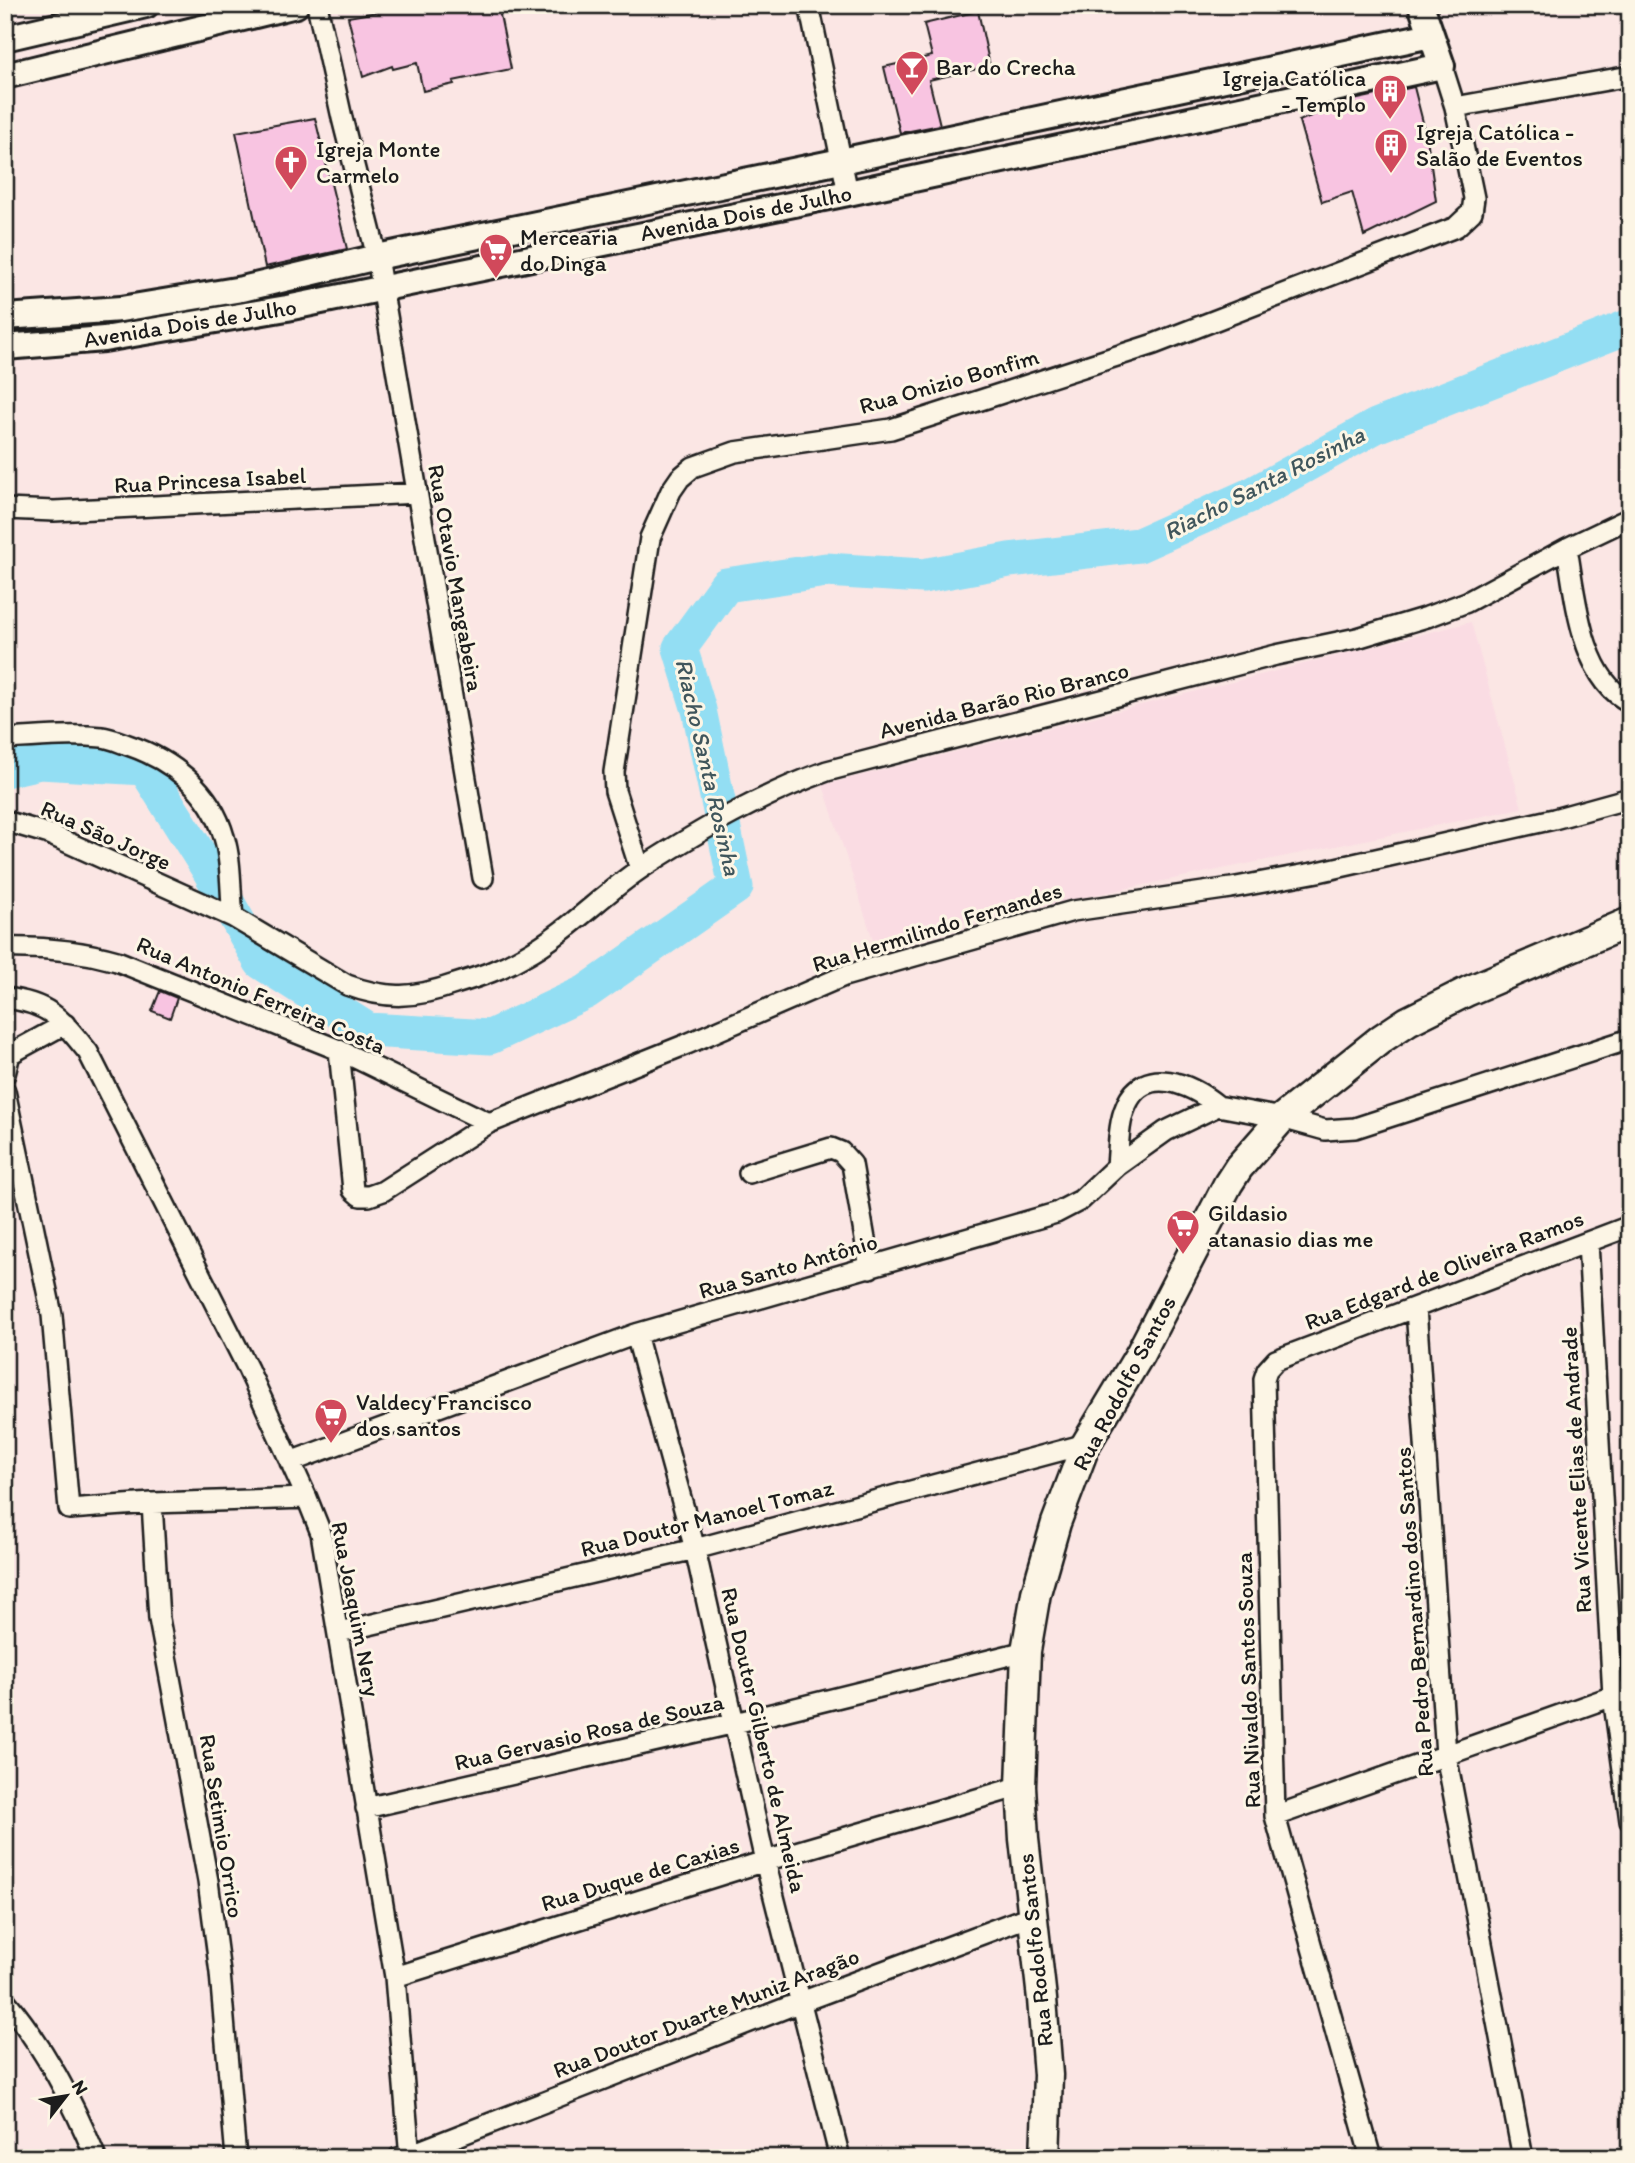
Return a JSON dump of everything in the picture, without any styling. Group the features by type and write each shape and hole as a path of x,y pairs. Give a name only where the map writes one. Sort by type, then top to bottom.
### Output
{"main road":[{"name":"Rua Rodolfo Santos","path":"1039,2156 1048,2075 1021,1786 1026,1651 1045,1559 1086,1444 1140,1354 1228,1184 1239,1167 1282,1118 1381,1039 1408,1021 1468,991 1623,930"}],"street":[{"path":"5,37 146,5"},
{"path":"5,76 296,5"},
{"name":"Rua Otavio Mangabeira","path":"317,5 377,257 483,878"},
{"path":"809,5 848,193"},
{"path":"1421,5 1455,107 1630,76"},
{"path":"101,16 107,51"},
{"name":"Avenida Dois de Julho","path":"5,317 135,306 242,289 377,257 1430,35"},
{"name":"Avenida Dois de Julho","path":"5,347 104,339 192,325 848,193 1442,66"},
{"name":"Rua Onizio Bonfim","path":"640,869 615,791 614,772 650,538 671,491 680,478 693,467 735,452 891,429 1154,344 1456,227 1472,212 1474,198 1455,107"},
{"path":"607,209 615,240"},
{"name":"Rua Princesa Isabel","path":"5,509 54,512 417,494"},
{"name":"Avenida Barão Rio Branco","path":"233,917 340,982 367,992 397,997 432,993 488,975 526,955 561,932 640,869 722,818 786,786 827,771 1263,659 1357,638 1427,617 1467,602 1567,548 1630,518"},
{"path":"1567,548 1583,633 1600,678 1621,698 1630,702"},
{"path":"5,739 105,737 148,752 173,765 195,785 218,821 225,839 233,917"},
{"name":"Rua Hermilindo Fernandes","path":"339,1050 353,1190 360,1196 369,1196 383,1191 488,1123 687,1044 844,976 1073,911 1231,888 1318,872 1555,819 1630,798"},
{"name":"Rua São Jorge","path":"5,821 49,834 233,917"},
{"name":"Rua Antonio Ferreira Costa","path":"5,948 49,949 91,954 117,961 339,1050 488,1123"},
{"name":"Rua Joaquim Nery","path":"5,998 29,1001 48,1010 65,1024 88,1052 189,1248 321,1533 395,1977 405,2157"},
{"path":"5,1074 10,1054 65,1024"},
{"path":"1117,1166 1121,1120 1126,1105 1141,1087 1166,1081 1184,1084 1199,1091 1218,1106 1282,1118 1325,1130 1355,1128 1630,1039"},
{"path":"5,1091 52,1315 69,1509 152,1503 307,1498"},
{"name":"Rua Santo Antônio","path":"290,1462 636,1334 1056,1213 1081,1200 1117,1166 1166,1131 1218,1106"},
{"path":"749,1172 831,1149 841,1152 852,1164 870,1268"},
{"name":"Rua Edgard de Oliveira Ramos","path":"1276,1360 1630,1226"},
{"name":"Rua Vicente Elias de Andrade","path":"1588,1242 1630,1821"},
{"name":"Rua Pedro Bernardino dos Santos","path":"1416,1308 1446,1755 1523,2158"},
{"name":"Rua Doutor Gilberto de Almeida","path":"636,1334 695,1549 765,1861 840,2158"},
{"name":"Rua Nivaldo Santos Souza","path":"1276,1360 1266,1370 1264,1379 1275,1816 1371,2158"},
{"name":"Rua Doutor Manoel Tomaz","path":"339,1632 695,1549 1086,1444"},
{"name":"Rua Setimio Orrico","path":"152,1503 159,1619 208,1881 220,1973 236,2158"},
{"name":"Rua Gervasio Rosa de Souza","path":"366,1808 735,1723 1026,1651"},
{"path":"1275,1816 1621,1693"},
{"name":"Rua Duque de Caxias","path":"395,1977 765,1861 1021,1786"},
{"name":"Rua Doutor Duarte Muniz Aragão","path":"405,2157 801,2002 1033,1915"},
{"path":"5,2000 34,2036 54,2067 73,2103 96,2158"}],"shaded area":[{"path":"1471,622 1522,808 873,940 823,785"}],"building":[{"path":"394,5 498,5 511,69 453,81 454,84 423,91 417,63 393,69 392,66 363,77 348,17 395,9"},
{"path":"978,11 990,66 929,80 940,125 900,133 884,67 932,56 924,24"},
{"path":"1414,87 1427,138 1436,201 1364,236 1352,192 1322,202 1299,121 1344,102"},
{"name":"Igreja Monte Carmelo","path":"315,118 347,249 265,267 236,132"},
{"path":"160,991 177,998 170,1018 152,1011"}],"waterway":[{"name":"Riacho Santa Rosinha","path":"5,770 40,762 145,768 209,870 261,962 368,1030 490,1037 586,992 736,887 699,710 680,648 726,585 826,570 923,576 1009,560 1139,545 1253,494 1376,426 1630,326"}],"place":[{"name":"Bar do Crecha","path":"912,97"},
{"name":"Igreja Católica - Templo","path":"1390,121"},
{"name":"Igreja Católica - Salão de Eventos","path":"1391,175"},
{"name":"Igreja Monte Carmelo","path":"291,192"},
{"name":"Mercearia do Dinga","path":"496,280"},
{"name":"Gildasio atanasio dias me","path":"1183,1256"},
{"name":"Valdecy Francisco dos santos","path":"331,1445"}]}
